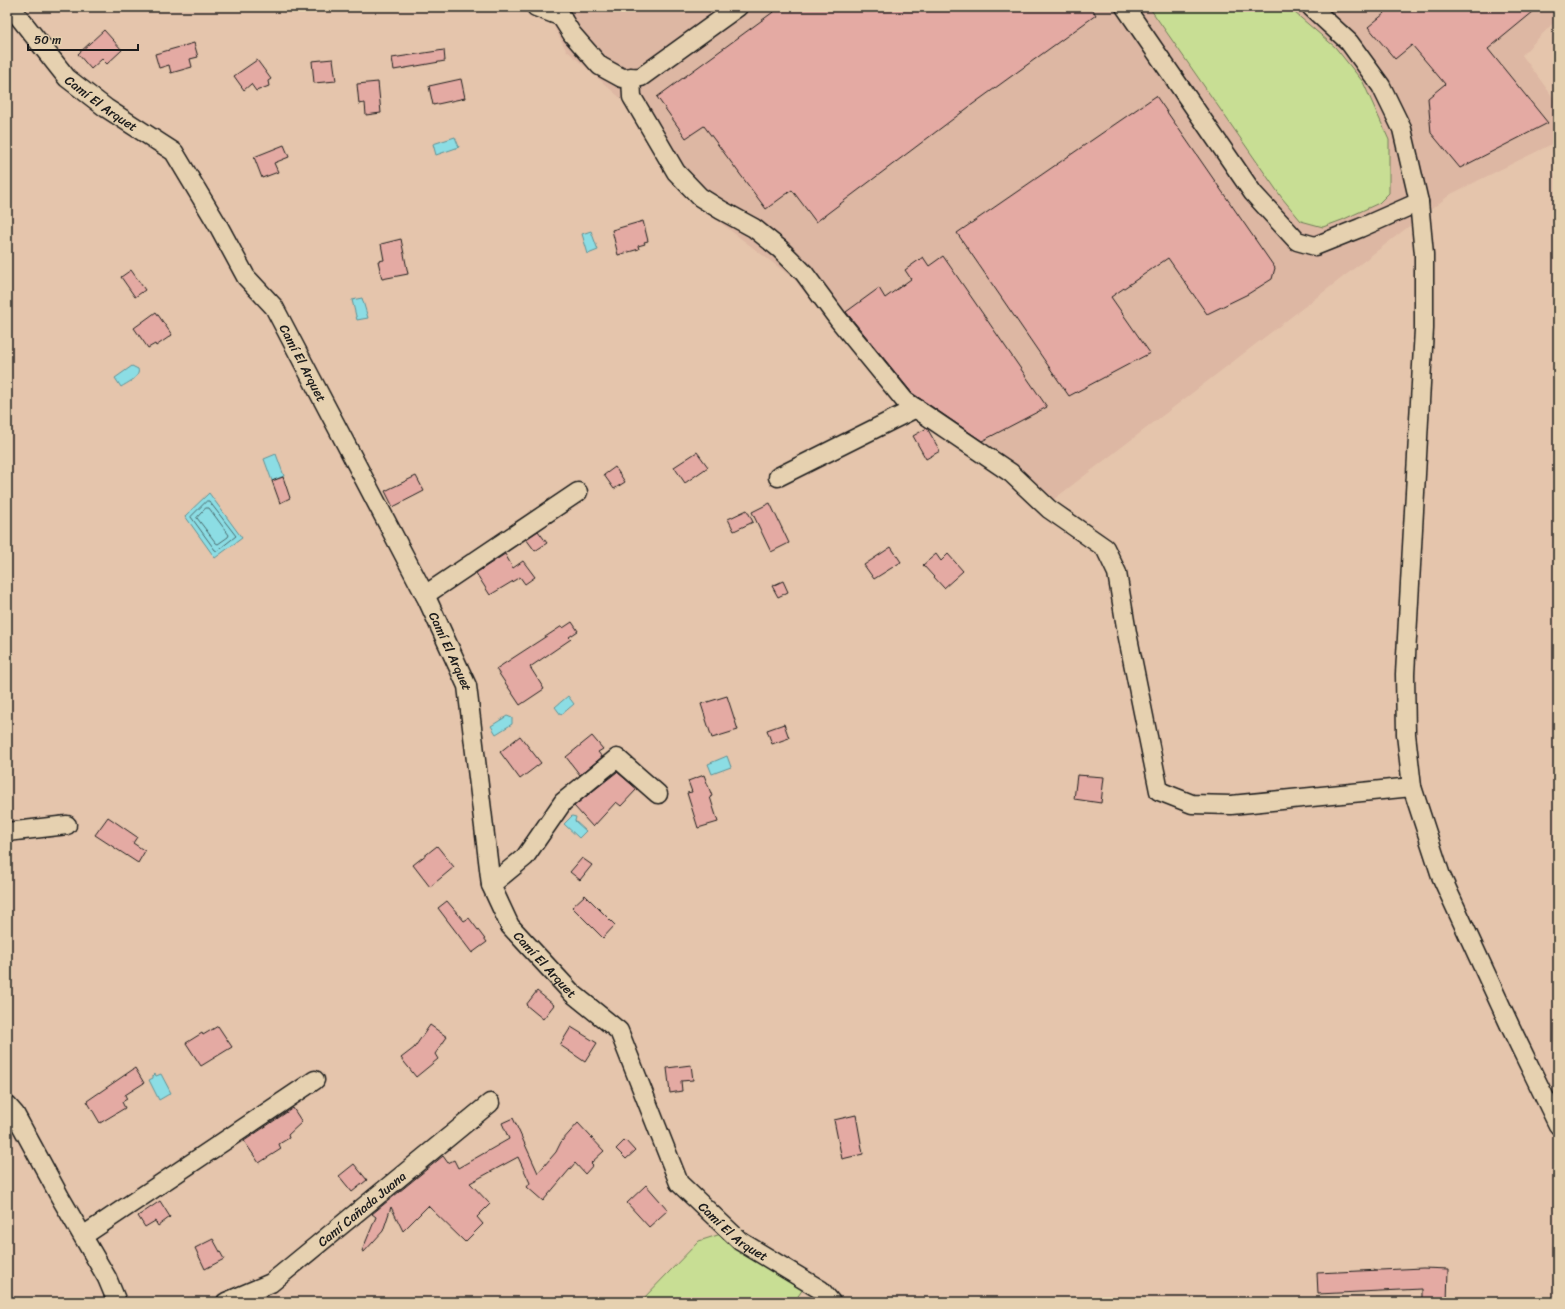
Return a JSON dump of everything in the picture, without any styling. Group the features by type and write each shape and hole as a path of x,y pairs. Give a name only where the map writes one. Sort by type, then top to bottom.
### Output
{"street":[{"name":"Camí El Arquet","path":"11,7 67,78 106,108 174,152 219,227 246,277 274,307 425,594 466,686 491,885 510,926 572,993 619,1031 679,1183 740,1241 821,1290 831,1302"},
{"path":"536,7 558,12 572,34 600,66 622,78 641,77 738,7"},
{"path":"1124,7 1253,193 1297,241 1315,246 1419,202"},
{"path":"1311,7 1349,42 1381,86 1402,129 1419,202 1424,254 1424,329 1406,674 1406,734 1412,787 1441,876 1511,1028 1558,1124"},
{"path":"631,77 632,97 676,172 700,197 754,228 780,249 804,273 838,319 901,396 916,408 1011,473 1049,509 1105,548 1117,573 1127,633 1159,791 1192,804 1231,805 1412,787"},
{"path":"778,477 916,408"},
{"path":"425,594 578,492"},
{"path":"491,885 526,857 563,802 617,758 658,794"},
{"path":"7,832 67,825"},
{"path":"83,1236 315,1080"},
{"name":"Camí Cañada Juana","path":"226,1302 271,1283 490,1103"},
{"path":"7,1105 15,1114 60,1197 107,1278 117,1302"}],"shaded area":[{"path":"544,7 1558,7 1558,18 1522,55 1558,104 1558,141 1451,194 1045,506 891,400 794,279 692,201 626,103 566,50"}],"green space":[{"path":"1149,7 1288,7 1335,47 1363,82 1389,140 1389,193 1379,203 1323,227 1301,221 1282,198"},
{"path":"721,1234 803,1289 794,1302 640,1302 699,1241"}],"water":[{"path":"455,137 459,147 436,155 433,144"},
{"path":"591,231 598,250 588,254 582,234"},
{"path":"362,298 368,318 357,320 352,300"},
{"path":"132,366 138,369 136,377 121,387 115,378"},
{"path":"276,454 284,476 272,481 264,459"},
{"path":"209,493 242,538 215,558 185,516"},
{"path":"568,696 574,704 561,715 555,707"},
{"path":"507,716 512,718 512,724 496,734 491,726"},
{"path":"727,756 731,767 712,774 708,764"},
{"path":"572,816 576,817 575,821 586,831 579,838 564,824"},
{"path":"155,1074 156,1076 161,1074 171,1093 159,1100 149,1080 153,1078"}],"building":[{"path":"780,7 1091,7 1096,15 973,104 816,222 792,190 766,209 704,126 686,138 657,97"},
{"path":"1380,7 1539,7 1488,49 1548,123 1460,168 1431,133 1428,98 1445,84 1412,45 1395,59 1368,27 1385,13"},
{"path":"104,30 122,50 107,64 102,59 91,69 78,54"},
{"path":"194,43 198,57 190,59 192,67 171,73 169,65 159,68 155,54"},
{"path":"444,50 445,61 394,70 392,58"},
{"path":"333,59 336,81 314,83 312,61"},
{"path":"257,60 271,79 268,81 269,86 256,91 251,84 244,90 234,76"},
{"path":"461,79 465,98 433,105 429,86"},
{"path":"378,82 381,113 366,115 365,103 359,104 357,84"},
{"path":"1156,96 1275,268 1272,279 1248,294 1207,314 1168,258 1111,297 1150,353 1069,396 957,233"},
{"path":"284,145 289,157 274,163 278,172 262,178 254,157"},
{"path":"643,221 648,241 644,242 645,244 638,246 639,249 618,255 612,230"},
{"path":"401,239 408,274 382,279 378,261 384,260 381,244"},
{"path":"943,256 1047,407 982,441 912,393 846,312 879,288 885,298 911,279 905,270 923,257 929,266"},
{"path":"131,270 145,290 135,297 121,277"},
{"path":"156,312 172,335 156,346 155,344 148,348 134,328"},
{"path":"927,428 940,451 926,459 913,436"},
{"path":"697,452 708,467 685,483 674,467"},
{"path":"615,467 625,482 614,489 604,475"},
{"path":"416,476 424,491 393,507 385,491"},
{"path":"283,477 290,498 280,503 272,481"},
{"path":"770,503 789,543 771,552 752,512"},
{"path":"747,510 753,522 734,531 728,519"},
{"path":"538,531 547,543 535,551 526,539"},
{"path":"891,547 901,562 874,579 864,565"},
{"path":"505,554 513,568 523,561 535,577 525,584 520,577 490,595 476,573"},
{"path":"936,554 941,561 948,554 963,571 944,588 923,565"},
{"path":"783,581 788,592 778,597 772,586"},
{"path":"572,622 578,631 569,637 571,639 530,667 544,689 520,705 496,669 562,626 563,628"},
{"path":"727,696 738,730 712,738 701,704"},
{"path":"784,724 789,738 772,744 767,730"},
{"path":"520,736 541,763 520,779 500,752"},
{"path":"592,736 603,749 598,752 602,757 580,775 566,757"},
{"path":"617,772 637,789 621,806 616,802 593,827 574,806"},
{"path":"704,775 712,796 710,797 718,822 698,828 687,793 692,792 688,781"},
{"path":"1077,775 1104,777 1101,803 1074,799"},
{"path":"108,817 137,837 133,843 145,851 138,863 95,835"},
{"path":"437,846 454,867 430,887 413,865"},
{"path":"582,858 592,865 580,880 570,872"},
{"path":"585,895 615,925 603,938 572,907"},
{"path":"447,901 464,921 469,918 487,942 472,953 438,908"},
{"path":"537,991 554,1005 543,1019 526,1005"},
{"path":"430,1025 447,1037 435,1054 438,1059 416,1077 401,1058 414,1048"},
{"path":"218,1026 232,1047 201,1066 186,1043 202,1033 203,1035"},
{"path":"571,1027 597,1043 585,1062 560,1045"},
{"path":"691,1065 693,1080 681,1081 682,1091 670,1093 667,1068"},
{"path":"135,1068 144,1083 125,1095 127,1099 122,1102 125,1108 100,1123 87,1101"},
{"path":"293,1108 302,1122 288,1135 289,1138 279,1144 281,1149 259,1163 244,1141"},
{"path":"856,1115 863,1154 842,1159 834,1120"},
{"path":"513,1118 538,1173 556,1152 561,1142 578,1123 604,1151 591,1163 593,1165 585,1174 575,1163 543,1201 527,1187 530,1183 518,1157 470,1183 490,1204 477,1217 483,1224 465,1242 428,1206 403,1231 391,1207 383,1231 364,1252 362,1251 376,1217 372,1214 443,1156 448,1163 454,1160 458,1168 509,1139 502,1123"},
{"path":"625,1140 635,1151 626,1159 616,1149"},
{"path":"354,1164 367,1180 352,1192 339,1176"},
{"path":"646,1185 668,1210 649,1227 627,1203"},
{"path":"160,1201 170,1217 158,1226 155,1221 145,1227 138,1216"},
{"path":"213,1239 224,1259 205,1269 195,1248"},
{"path":"1423,1268 1448,1269 1447,1302 1422,1302 1422,1289 1318,1294 1317,1273"}]}
